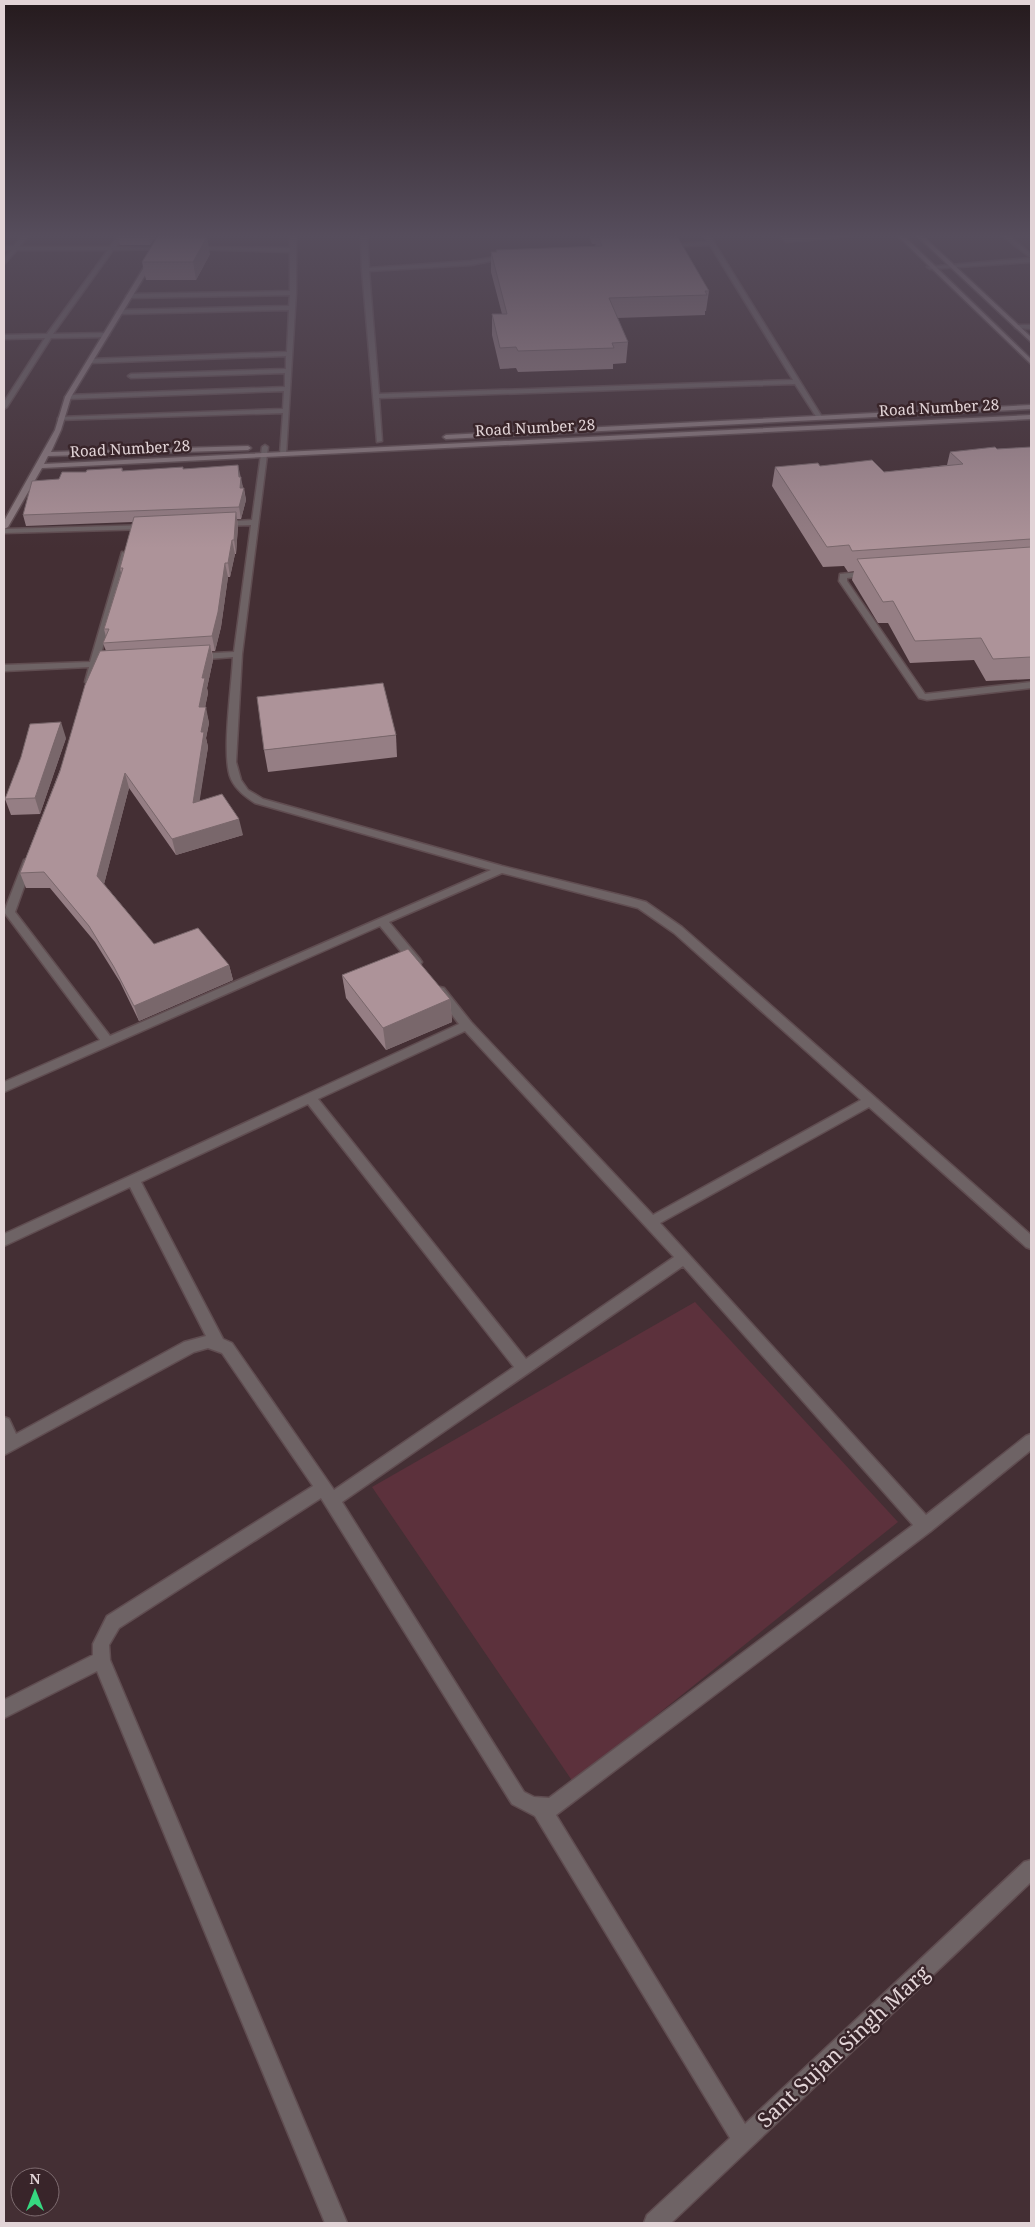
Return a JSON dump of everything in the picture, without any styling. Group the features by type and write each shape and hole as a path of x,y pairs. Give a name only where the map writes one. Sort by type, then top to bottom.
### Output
{"street":[{"path":"4,407 47,340"},
{"path":"4,527 46,454 68,397 103,340"},
{"path":"284,454 291,340"},
{"path":"371,340 380,449"},
{"path":"771,340 819,417"},
{"path":"1011,340 1031,362"},
{"path":"90,361 290,354"},
{"path":"132,376 289,371"},
{"path":"375,396 797,382"},
{"path":"68,397 288,389"},
{"name":"Road Number 28","path":"438,437 1031,407"},
{"path":"60,419 287,411"},
{"name":"Road Number 28","path":"46,454 265,451 284,454 1031,417"},
{"path":"369,441 388,440"},
{"name":"Road Number 28","path":"39,466 265,451 285,446 350,442"},
{"path":"265,451 238,654 231,762 236,780 245,792 259,801 501,869 624,899 658,915 678,930 1031,1243"},
{"path":"208,524 256,522"},
{"path":"4,531 129,537 160,527"},
{"path":"84,696 129,537"},
{"path":"877,572 848,574 844,576 844,581 922,696 1031,685"},
{"path":"190,657 238,654"},
{"path":"4,668 112,663"},
{"path":"33,849 9,912 108,1042"},
{"path":"4,1087 501,869"},
{"path":"382,921 467,1025 684,1258 925,1526"},
{"path":"4,1240 467,1025"},
{"path":"310,1098 524,1368"},
{"path":"651,1222 871,1100"},
{"path":"133,1180 217,1342"},
{"path":"336,2223 101,1660 101,1644 113,1622 328,1494 524,1368 684,1258"},
{"path":"4,1424 8,1446 189,1347 208,1341 217,1342 227,1348 328,1494 518,1798 527,1806 541,1808 552,1807 925,1526 1031,1441"},
{"path":"4,1709 101,1660"},
{"path":"541,1808 743,2140"},
{"name":"Sant Sujan Singh Marg","path":"655,2223 1031,1869"}],"shaded area":[{"path":"695,1302 898,1522 573,1782 372,1487"}],"building":[{"path":"498,340 627,340 628,342 612,343 614,348 518,351 516,347 500,348"},
{"path":"995,447 997,449 1031,447 1031,539 852,551 849,545 827,547 775,467 818,463 820,466 872,460 884,472 963,464 950,452"},
{"path":"238,465 239,477 241,477 240,488 244,488 239,507 23,515 32,481 59,479 62,472 86,472 87,470 122,468 122,471 183,467 183,469"},
{"path":"236,512 234,540 232,540 228,563 225,563 218,612 212,636 103,643 109,629 104,629 123,568 120,568 134,517"},
{"path":"1031,547 1031,657 993,659 981,638 915,641 893,601 883,602 857,559"},
{"path":"210,645 202,678 205,678 199,707 206,707 201,732 204,732 193,803 222,794 239,819 172,839 125,773 97,876 154,944 198,928 229,965 134,1006 114,967 89,926 44,872 20,873 60,771 85,685 100,651"},
{"path":"383,683 396,735 264,750 257,697"},
{"path":"61,722 35,798 5,799 21,757 30,724"},
{"path":"408,949 450,999 383,1028 342,975"}]}
